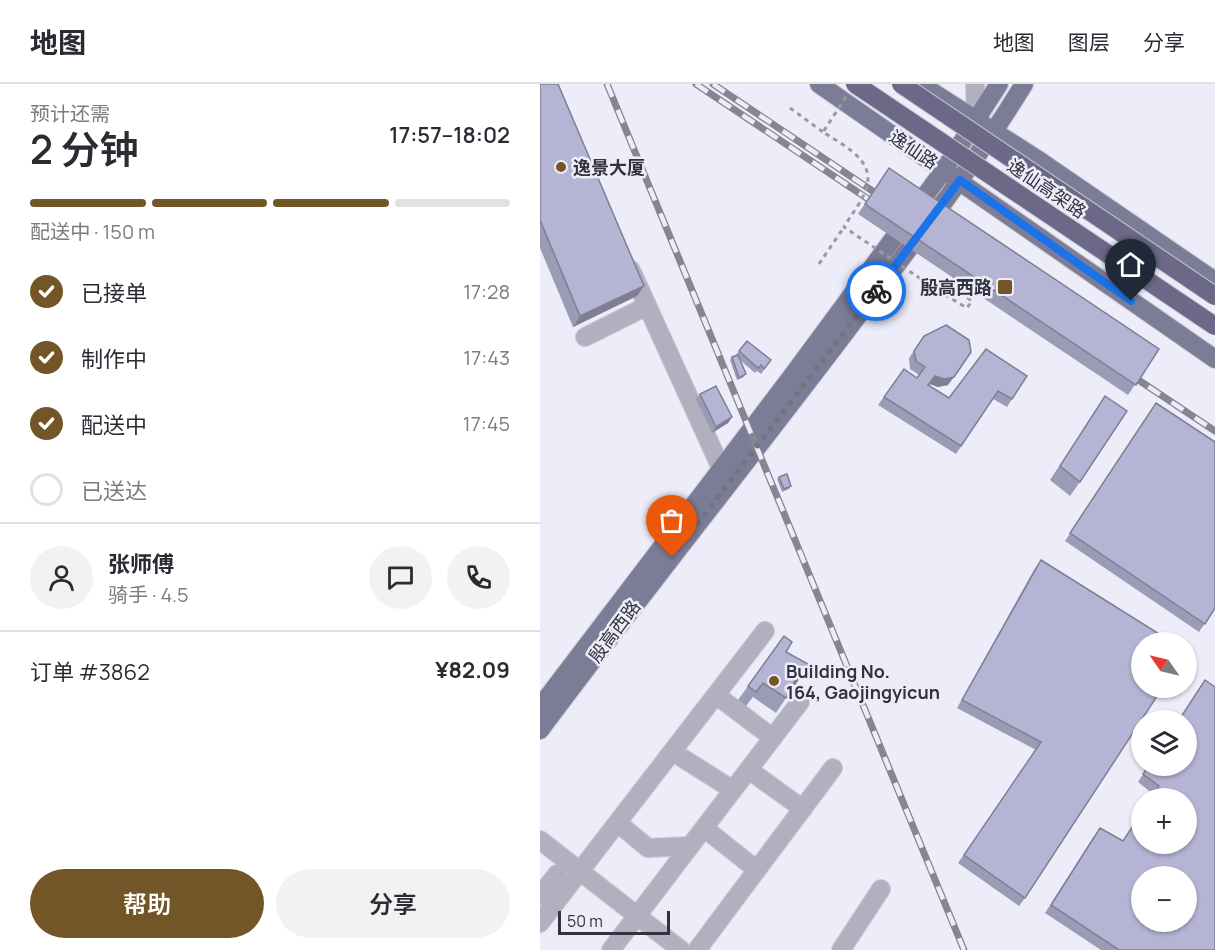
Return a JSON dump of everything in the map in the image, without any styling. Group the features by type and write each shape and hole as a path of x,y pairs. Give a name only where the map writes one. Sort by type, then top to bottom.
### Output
{"highway":[{"name":"逸仙高架路","path":"901,84 1215,296"},
{"name":"逸仙高架路","path":"852,89 1215,326"}],"main road":[{"name":"逸仙路","path":"819,84 1215,359"},
{"path":"920,84 1215,281"},
{"name":"殷高西路","path":"540,707 944,170 999,84"},
{"name":"殷高西路","path":"540,730 960,180 1024,84"}],"street":[{"path":"960,180 976,121 975,84"},
{"path":"623,253 721,468"},
{"path":"585,337 647,306"},
{"path":"540,923 765,631"},
{"path":"716,695 772,738"},
{"path":"611,950 800,702"},
{"path":"673,752 734,790"},
{"path":"697,950 833,768"},
{"path":"749,770 803,809"},
{"path":"618,823 648,848 690,846"},
{"path":"704,828 757,870"},
{"path":"540,840 638,914 681,950"},
{"path":"540,896 557,874"},
{"path":"841,950 881,890"}],"path":[{"path":"823,132 852,89"},
{"path":"790,108 858,156 866,170 867,186 844,227 819,264"},
{"path":"844,227 967,308 972,301 948,284 955,274"}],"building":[{"name":"逸景大厦","path":"540,84 558,84 644,286 580,316 540,220"},
{"name":"殷高西路","path":"889,168 1159,349 1136,385 865,204"},
{"path":"946,325 969,340 971,352 954,377 944,379 935,376 928,385 949,398 986,349 1027,376 1012,399 998,391 961,446 884,397 904,369 917,378 925,367 916,361 914,351 924,336"},
{"path":"747,341 771,360 764,369 761,365 758,368 739,351"},
{"path":"738,355 746,374 739,378 732,357"},
{"path":"716,386 732,417 716,427 700,394"},
{"path":"1105,396 1127,411 1080,482 1060,466"},
{"path":"1156,403 1215,442 1215,608 1205,624 1070,533"},
{"path":"787,474 791,486 784,489 779,477"},
{"path":"1041,560 1156,632 1131,632 1131,698 1156,698 1148,710 1131,710 1131,736 1025,898 964,855 1041,742 962,700"},
{"path":"784,636 792,642 786,652 808,664 805,671 801,669 786,698 763,683 756,692 748,686"},
{"path":"1205,680 1215,687 1215,950 1119,950 1051,905 1100,828 1123,841 1131,829 1131,854 1197,854 1197,788 1158,788 1159,786 1146,776 1197,776 1197,710 1186,710 1193,698 1197,698 1197,692"}],"railway":[{"path":"607,84 964,950"},
{"path":"696,84 880,207"},
{"path":"713,84 886,200"},
{"path":"1125,371 1215,431"}],"way so far":[{"path":"672,557 876,291"}],"place":[{"name":"逸景大厦","path":"561,167"},
{"name":"殷高西路","path":"1005,287"},
{"name":"Building No. 164, Gaojingyicun","path":"774,681"}],"route":[{"path":"876,291 960,180 1131,301"}]}
